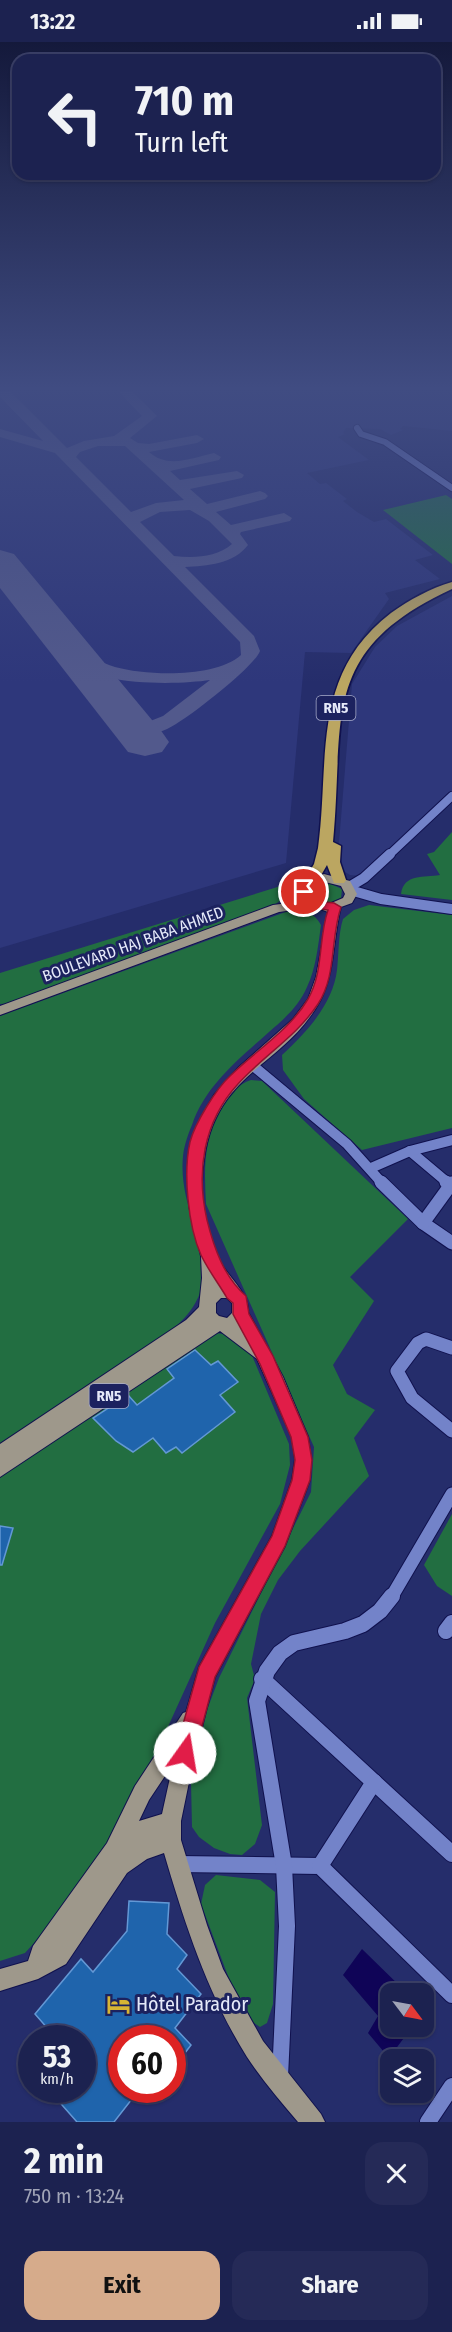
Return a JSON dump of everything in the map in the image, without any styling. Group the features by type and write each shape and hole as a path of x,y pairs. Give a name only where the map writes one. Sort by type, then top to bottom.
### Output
{"highway":[{"name":"RN5","path":"308,885 325,860 332,744 338,691 346,672 368,640 388,621 408,606 452,585"},
{"name":"RN5","path":"346,888 333,862 347,689 357,667 383,634 400,619 452,590"}],"main road":[{"path":"267,1361 209,1316 207,1306 210,1278 208,1253 196,1202 198,1141 220,1097 251,1064 290,1029 313,1001 326,967 329,925 334,907 346,888 324,878 308,885 277,908"},
{"path":"308,885 305,897 315,905 329,925"},
{"path":"277,908 315,905 334,907"},
{"name":"BOULEVARD HAJ BABA AHMED","path":"0,1011 277,908"},
{"path":"208,1253 233,1294 243,1305 241,1314 267,1361 300,1437 303,1460 301,1480 279,1540 206,1674 193,1716 171,1831 177,1864 215,1975 255,2049 312,2122"},
{"name":"RN5","path":"0,1470 142,1367 192,1325 216,1294 233,1294"},
{"name":"RN5","path":"0,1453 142,1367 220,1323 233,1321 241,1314"},
{"path":"0,1980 8,1980 38,1965 49,1963 58,1956 92,1894 142,1793 193,1716"},
{"path":"113,1851 139,1831 171,1831"},
{"path":"92,1894 128,1858 171,1831"}],"street":[{"path":"346,888 364,878 452,796"},
{"path":"346,888 381,899 452,909"},
{"path":"251,1064 371,1168 397,1200 452,1244"},
{"path":"371,1168 410,1151 452,1140"},
{"path":"410,1151 451,1185 423,1223"},
{"path":"452,1348 426,1339 418,1343 397,1371 401,1384 409,1394 430,1416 452,1431"},
{"path":"280,2083 287,1936 284,1866 257,1701 262,1679 278,1652 293,1642 361,1625 379,1613 395,1593 452,1494"},
{"path":"262,1679 452,1854"},
{"path":"320,1866 374,1782"},
{"path":"177,1864 320,1866 452,1995"},
{"path":"428,2122 452,2086"}],"shaded area":[{"path":"0,488 333,488 347,499 343,501 357,512 374,522 386,519 433,555 415,560 440,579 385,593 389,599 351,653 305,652 286,863 0,948"},
{"path":"452,596 452,794 360,876 350,875 337,867 352,684 375,647 397,626"},
{"path":"362,1949 397,1983 380,1983 380,2037 405,2037 396,2049 381,2049 368,2033 378,2016 343,1975"}],"green space":[{"path":"446,495 452,499 452,564 383,510"},
{"path":"452,832 452,900 401,894 403,887 410,880 440,875 427,854 434,852"},
{"path":"313,876 269,909 14,1003 0,1004 0,973"},
{"path":"324,884 331,884 342,889 341,898 329,903 317,899 314,890"},
{"path":"369,905 452,915 452,1128 362,1150 304,1099 283,1070 282,1055 317,1017 330,995 337,970 343,919 354,910"},
{"path":"291,910 309,913 321,925 315,965 307,987 291,1012 235,1063 214,1086 198,1111 184,1148 183,1182 201,1250 204,1271 201,1292 189,1313 166,1335 0,1449 0,1016"},
{"path":"251,1080 262,1081 408,1219 350,1277 374,1301 333,1365 347,1394 375,1410 354,1438 369,1476 300,1551 278,1580 261,1614 251,1664 255,1679 247,1698 262,1825 255,1844 242,1855 230,1854 214,1848 199,1837 192,1827 191,1783 207,1710 219,1678 311,1492 314,1447 206,1204 205,1165 212,1128 232,1093"},
{"path":"215,1333 224,1334 248,1346 289,1444 290,1465 280,1504 215,1623 142,1784 81,1891 25,1953 0,1961 0,1475"},
{"path":"452,1514 452,1596 437,1586 424,1565"},
{"path":"216,1875 260,1880 275,1892 273,2004 267,2023 260,2027 248,2019 231,1984 201,1904 205,1885"}],"building":[{"path":"195,1350 211,1365 218,1361 238,1382 220,1395 235,1412 182,1453 176,1447 166,1453 153,1438 133,1452 116,1441 93,1418 128,1395 137,1405 174,1378 167,1369"},
{"path":"0,1526 13,1528 2,1565 0,1565"},
{"name":"Hôtel Parador","path":"129,1901 169,1903 167,1934 187,1955 177,1969 201,1994 177,2025 108,2025 108,2103 129,2103 114,2122 77,2122 60,2103 96,2103 96,2025 45,2025 35,2014 81,1959 93,1972 127,1931"},
{"name":"Hôtel Parador","path":"186,2040 191,2045 186,2052"}],"taxiway":[{"path":"98,488 132,523"},
{"path":"180,488 202,508"},
{"path":"207,512 214,506 260,496"},
{"path":"132,523 134,517 148,511 165,506 191,505 202,509 214,518 240,545 227,555 217,558 184,562 168,559"},
{"path":"231,534 236,528 284,518"},
{"path":"132,523 168,559"},
{"path":"137,733 170,720 238,667 249,657 251,651 248,640 168,559"},
{"path":"76,656 90,665 108,671 150,678 193,677 229,669"}],"runway":[{"path":"0,562 145,742"}],"place":[{"name":"Hôtel Parador","path":"118,2004"}],"route":[{"path":"185,1753 206,1674 279,1540 301,1480 303,1460 300,1437 267,1361 241,1314 243,1310 241,1300 233,1294 208,1253 196,1202 195,1174 198,1141 210,1112 233,1080 290,1029 304,1013 320,986 326,967 329,925 334,907 314,904 305,897 304,892"}]}
